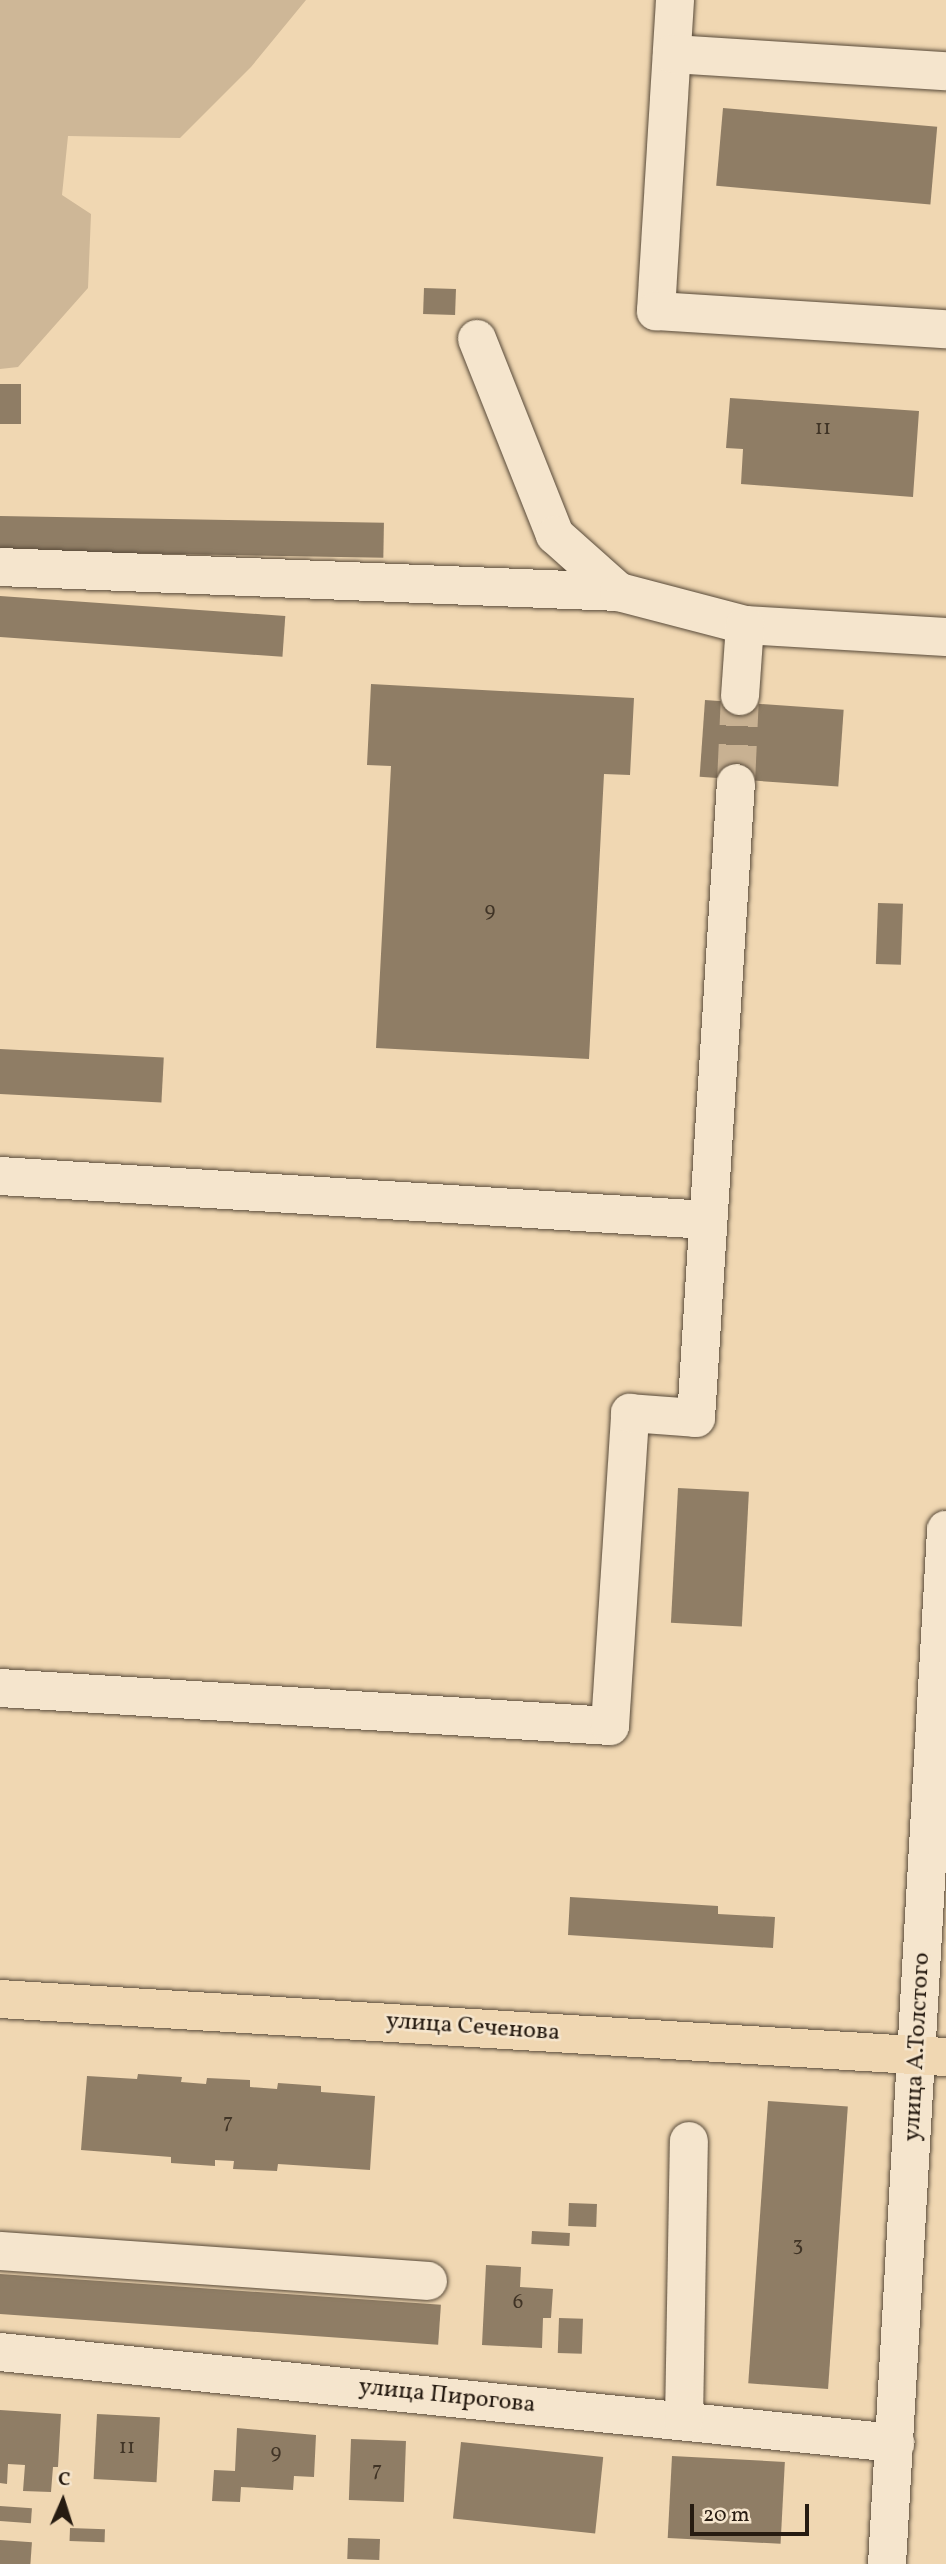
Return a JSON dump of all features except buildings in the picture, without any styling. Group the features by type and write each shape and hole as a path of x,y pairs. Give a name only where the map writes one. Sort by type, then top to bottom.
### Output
{"main road":[{"name":"улица Сеченова","path":"0,1999 932,2056"}],"street":[{"path":"675,0 656,311 946,329"},
{"path":"671,54 946,71"},
{"path":"477,339 555,536 619,592"},
{"path":"0,567 619,592 745,625 946,637"},
{"path":"740,696 745,625"},
{"path":"0,1688 610,1726 630,1413 696,1418 736,783"},
{"path":"0,1175 708,1220"},
{"name":"улица А.Толстого","path":"887,2564 895,2443 932,2056 946,1530"},
{"path":"684,2421 689,2141"},
{"path":"0,2250 428,2281"},
{"name":"улица Пирогова","path":"0,2352 895,2443"}],"shaded area":[{"path":"0,0 306,0 251,67 180,138 68,136 62,195 91,214 88,288 18,367 0,369"}],"tunnel":[{"path":"736,783 740,696"}]}
